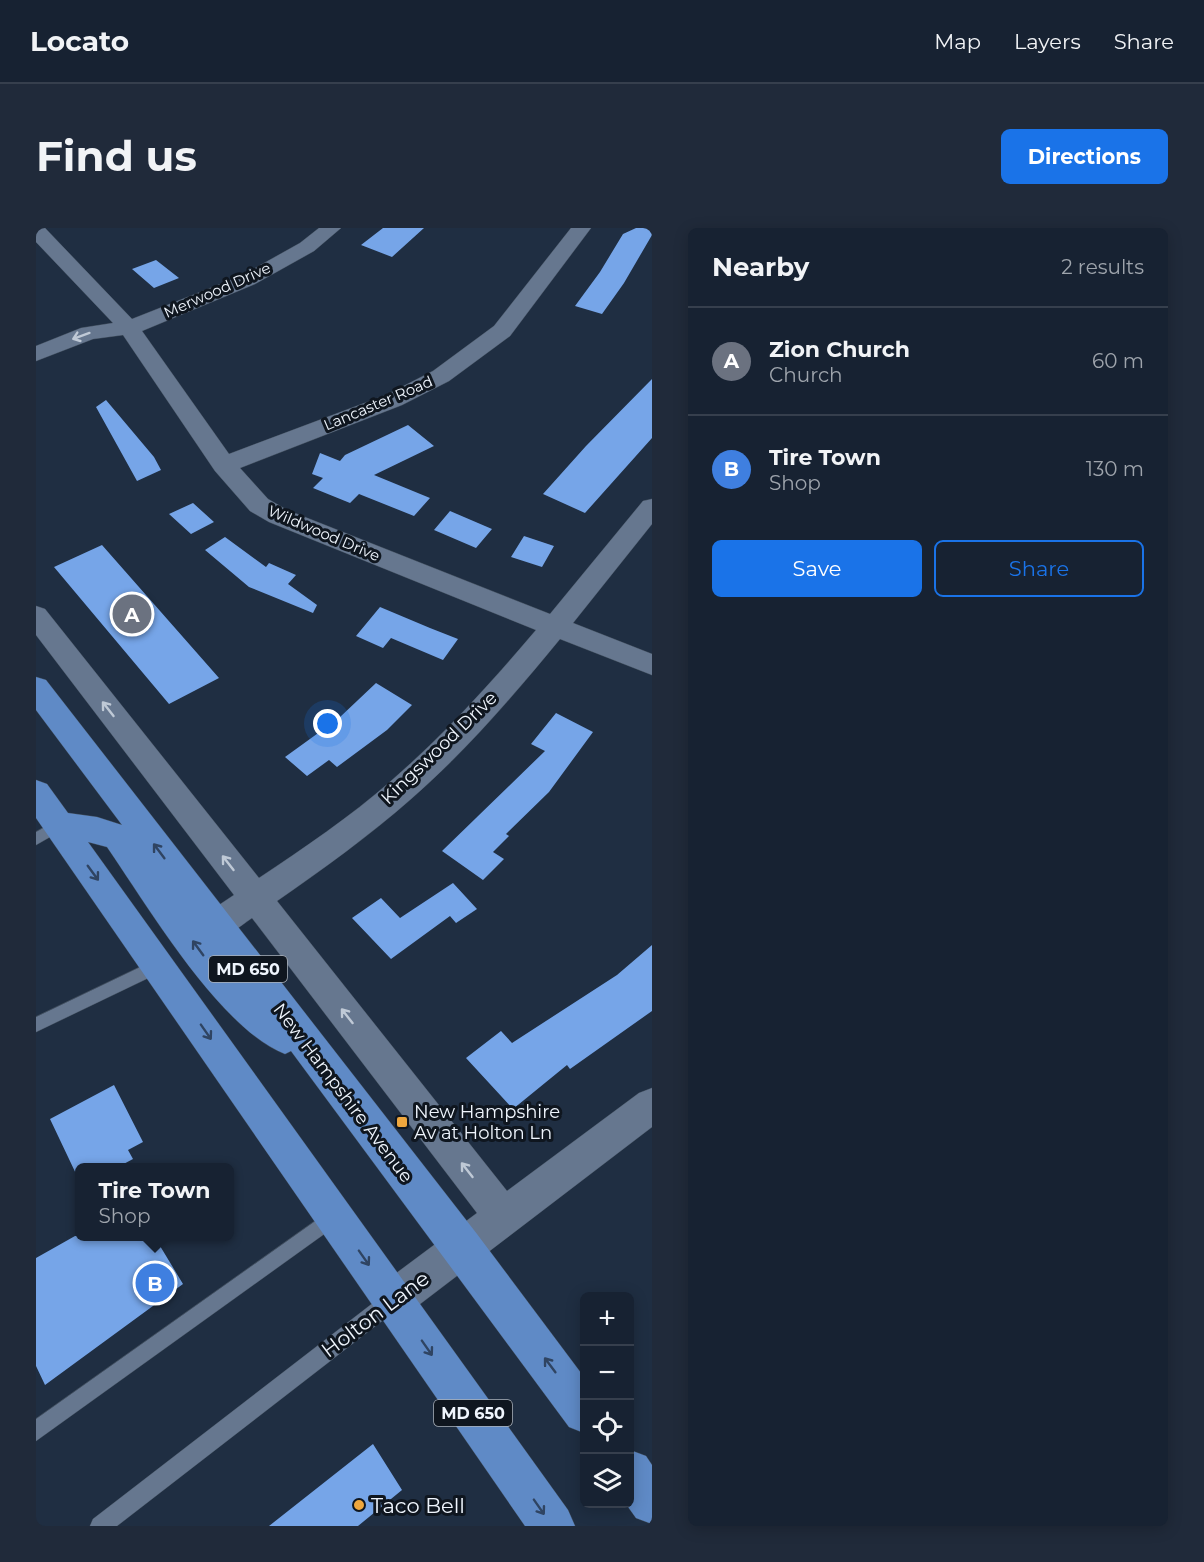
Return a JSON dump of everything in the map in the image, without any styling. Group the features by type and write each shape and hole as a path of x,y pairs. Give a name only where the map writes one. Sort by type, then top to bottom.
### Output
{"main road":[{"name":"New Hampshire Avenue","path":"36,688 463,1248 580,1405"},
{"name":"MD 650","path":"36,793 48,832 159,965 552,1526"},
{"path":"48,832 93,829 108,832 118,838 220,979 263,1022 317,1058"},
{"path":"634,1477 652,1502"}],"street":[{"name":"Merwood Drive","path":"36,354 89,333 129,328 248,280 307,247 331,228"},
{"name":"Lancaster Road","path":"224,465 394,400 441,376 502,332 582,228"},
{"name":"Wildwood Drive","path":"36,230 129,328 224,465 259,505 278,516 652,665"},
{"name":"Merwood Drive","path":"36,373 109,345 129,328"},
{"name":"Kingswood Drive","path":"215,925 320,854 402,789 473,720 652,507"},
{"path":"36,616 503,1216"},
{"name":"Holton Lane","path":"393,1300 652,1106"}],"lane":[{"path":"36,1025 159,965"},
{"path":"36,1431 335,1216"},
{"name":"Holton Lane","path":"100,1526 393,1300"}],"building":[{"path":"383,228 424,228 392,257 361,245"},
{"path":"636,228 652,228 652,235 624,283 602,314 575,306 600,272 623,234"},
{"path":"156,260 179,278 154,288 132,269"},
{"path":"652,379 652,438 585,513 543,494 586,446"},
{"path":"106,400 154,457 161,470 137,481 96,407"},
{"path":"408,425 434,446 374,475 430,498 414,516 359,494 350,503 313,488 323,478 312,474 320,453 340,461 345,455"},
{"path":"193,503 214,522 191,534 169,514"},
{"path":"450,511 492,529 476,548 434,530"},
{"path":"524,536 554,546 542,567 511,557"},
{"path":"225,537 266,567 269,563 296,575 288,584 317,605 313,613 249,587 205,550"},
{"path":"102,545 219,678 169,704 54,567"},
{"path":"380,607 458,639 443,660 391,638 383,648 356,636"},
{"path":"376,683 412,705 387,730 337,767 329,760 307,776 285,757 339,718"},
{"path":"556,713 593,732 549,792 506,834 509,836 493,852 504,859 483,880 442,851 545,751 531,744"},
{"path":"453,883 477,909 456,923 450,916 391,959 352,918 381,898 400,918"},
{"path":"652,945 652,1011 570,1069 567,1065 513,1109 466,1058 501,1031 512,1043 617,975"},
{"path":"114,1085 143,1142 128,1150 133,1159 126,1163 75,1163 75,1172 50,1119"},
{"path":"75,1236 75,1241 157,1241 183,1284 45,1385 36,1366 36,1258"},
{"path":"373,1444 402,1490 358,1526 269,1526"}],"place":[{"name":"Zion Church","path":"132,614"},
{"name":"New Hampshire Av at Holton Ln","path":"402,1122"},
{"name":"Tire Town","path":"155,1283"},
{"name":"Taco Bell","path":"359,1505"}]}
